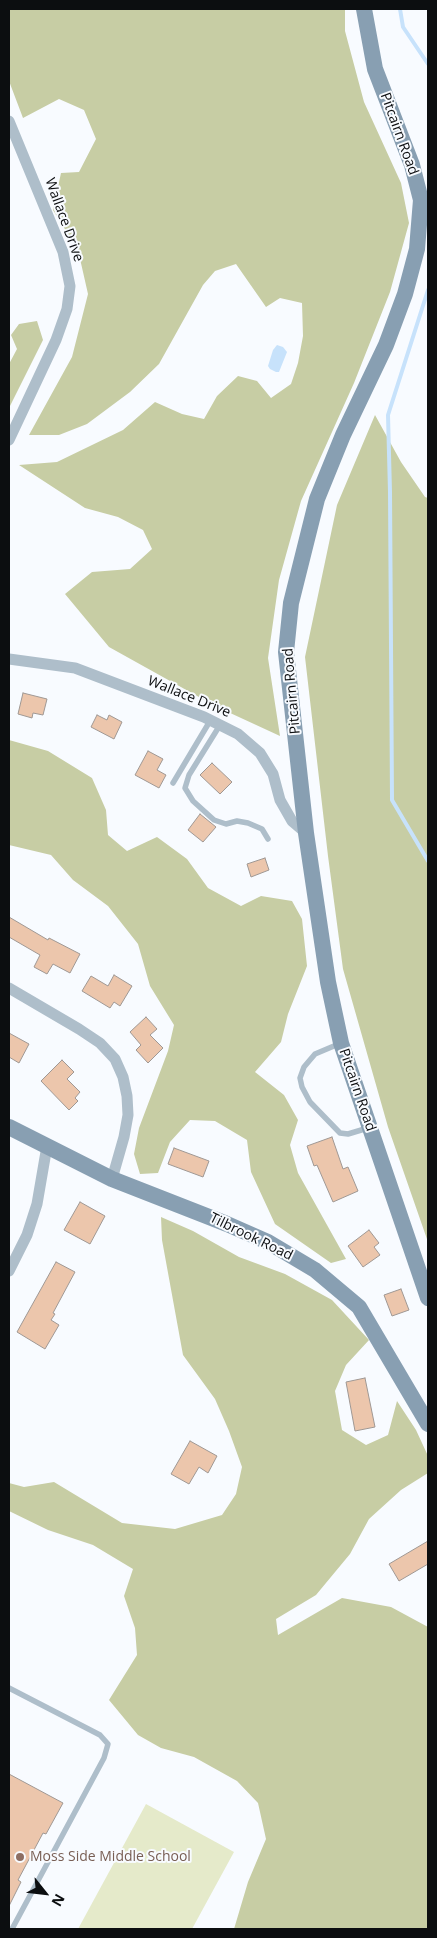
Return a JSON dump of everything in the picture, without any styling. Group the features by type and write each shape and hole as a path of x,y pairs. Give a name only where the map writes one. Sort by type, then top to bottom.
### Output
{"street":[{"name":"Pitcairn Road","path":"364,9 375,69 412,165 421,200 416,249 405,294 386,345 343,435 317,499 290,603 286,652 306,833 328,982 340,1044 428,1298"},
{"name":"Wallace Drive","path":"9,121 63,252 70,286 67,309 56,340 9,440"},
{"name":"Wallace Drive","path":"9,659 75,668 215,723 238,734 260,753 273,774 280,800 292,821 306,833"},
{"path":"9,988 100,1043 115,1059 123,1076 128,1116 112,1179"},
{"name":"Tilbrook Road","path":"9,1127 112,1179 268,1242 315,1270 359,1307 428,1424"},
{"path":"9,1271 28,1235 37,1204 47,1146"}],"lane":[{"path":"173,783 215,723"},
{"path":"215,723 189,775 185,788 193,800 214,820 226,824 236,821 248,824 262,829 268,839"},
{"path":"340,1044 314,1054 304,1067 300,1078 302,1087 310,1102 340,1133 348,1134 370,1128"},
{"path":"9,1688 100,1736 108,1744 104,1758 12,1929"}],"green space":[{"path":"9,9 345,9 345,31 364,102 401,183 409,223 390,292 354,383 301,501 279,580 268,658 280,736 215,706 109,647 65,594 92,572 130,569 152,549 143,530 118,517 85,508 19,465 57,462 123,430 155,402 182,414 204,419 217,396 238,376 257,381 271,398 291,384 298,363 303,336 302,303 280,298 266,307 236,264 215,271 203,285 159,364 130,392 87,424 59,435 29,435 72,357 88,294 78,250 53,210 61,173 79,172 96,139 84,110 59,99 23,118 9,81"},
{"path":"37,321 43,340 9,408 9,364 17,349 11,335 19,324"},
{"path":"375,415 401,462 425,497 428,498 428,1242 388,1127 343,969 305,657 337,505"},
{"path":"9,740 48,751 92,778 106,810 108,835 127,851 157,837 187,859 208,888 241,906 261,896 292,901 302,919 307,966 288,1014 281,1042 255,1072 284,1095 298,1120 290,1145 298,1173 346,1259 331,1263 275,1224 251,1172 247,1140 215,1121 190,1120 170,1142 158,1173 140,1174 134,1154 139,1128 168,1051 174,1025 150,986 138,944 108,906 73,880 51,855 9,845"},
{"path":"161,1217 193,1231 239,1257 285,1274 332,1300 369,1340 346,1365 335,1391 342,1430 366,1445 388,1435 397,1401 416,1430 428,1456 428,1473 401,1490 369,1519 350,1554 316,1595 276,1619 278,1635 342,1598 391,1607 428,1627 428,1929 234,1929 248,1882 266,1839 258,1803 237,1781 194,1757 161,1748 138,1735 109,1700 137,1655 135,1628 124,1596 133,1569 93,1545 48,1530 9,1511 9,1483 24,1487 54,1482 122,1523 175,1529 222,1515 236,1494 242,1467 229,1431 215,1399 183,1355 162,1240"},
{"path":"146,1804 234,1852 192,1929 78,1929"}],"water":[{"path":"277,345 283,347 287,352 279,372 270,369 268,366 273,350"}],"building":[{"path":"23,693 47,699 43,715 33,713 32,718 18,714"},
{"path":"97,715 107,720 109,715 122,722 114,739 91,727"},
{"path":"148,751 163,759 157,770 166,775 159,788 135,775"},
{"path":"212,763 232,782 220,794 200,775"},
{"path":"200,814 216,827 203,842 188,830"},
{"path":"265,858 269,870 251,877 247,864"},
{"path":"9,917 48,940 49,938 80,954 70,973 53,964 47,974 34,967 40,955 9,937"},
{"path":"114,975 132,986 120,1006 114,1002 110,1008 82,991 91,976 108,986"},
{"path":"146,1017 157,1029 150,1035 163,1048 148,1063 136,1050 141,1045 130,1032"},
{"path":"9,1033 29,1044 19,1063 9,1057"},
{"path":"62,1060 74,1072 67,1079 80,1092 75,1098 78,1101 69,1110 41,1081"},
{"path":"332,1137 343,1169 348,1167 358,1191 333,1202 317,1165 314,1166 307,1146"},
{"path":"174,1148 209,1161 203,1177 168,1164"},
{"path":"80,1202 105,1216 90,1244 64,1230"},
{"path":"369,1230 379,1243 374,1247 380,1255 363,1267 348,1246"},
{"path":"56,1262 75,1272 53,1313 55,1314 51,1320 59,1325 45,1349 17,1332"},
{"path":"401,1289 409,1310 392,1316 384,1295"},
{"path":"365,1378 375,1427 355,1431 346,1382"},
{"path":"190,1441 217,1456 208,1473 199,1467 189,1484 171,1474"},
{"path":"428,1541 428,1564 399,1581 389,1564"},
{"name":"Moss Side Middle School","path":"9,1774 63,1803 46,1834 43,1833 18,1880 21,1882 9,1906"}],"waterway":[{"path":"400,9 403,27 428,64"},
{"path":"428,290 388,415 392,800 428,861"}],"place":[{"name":"Moss Side Middle School","path":"20,1857"}]}
